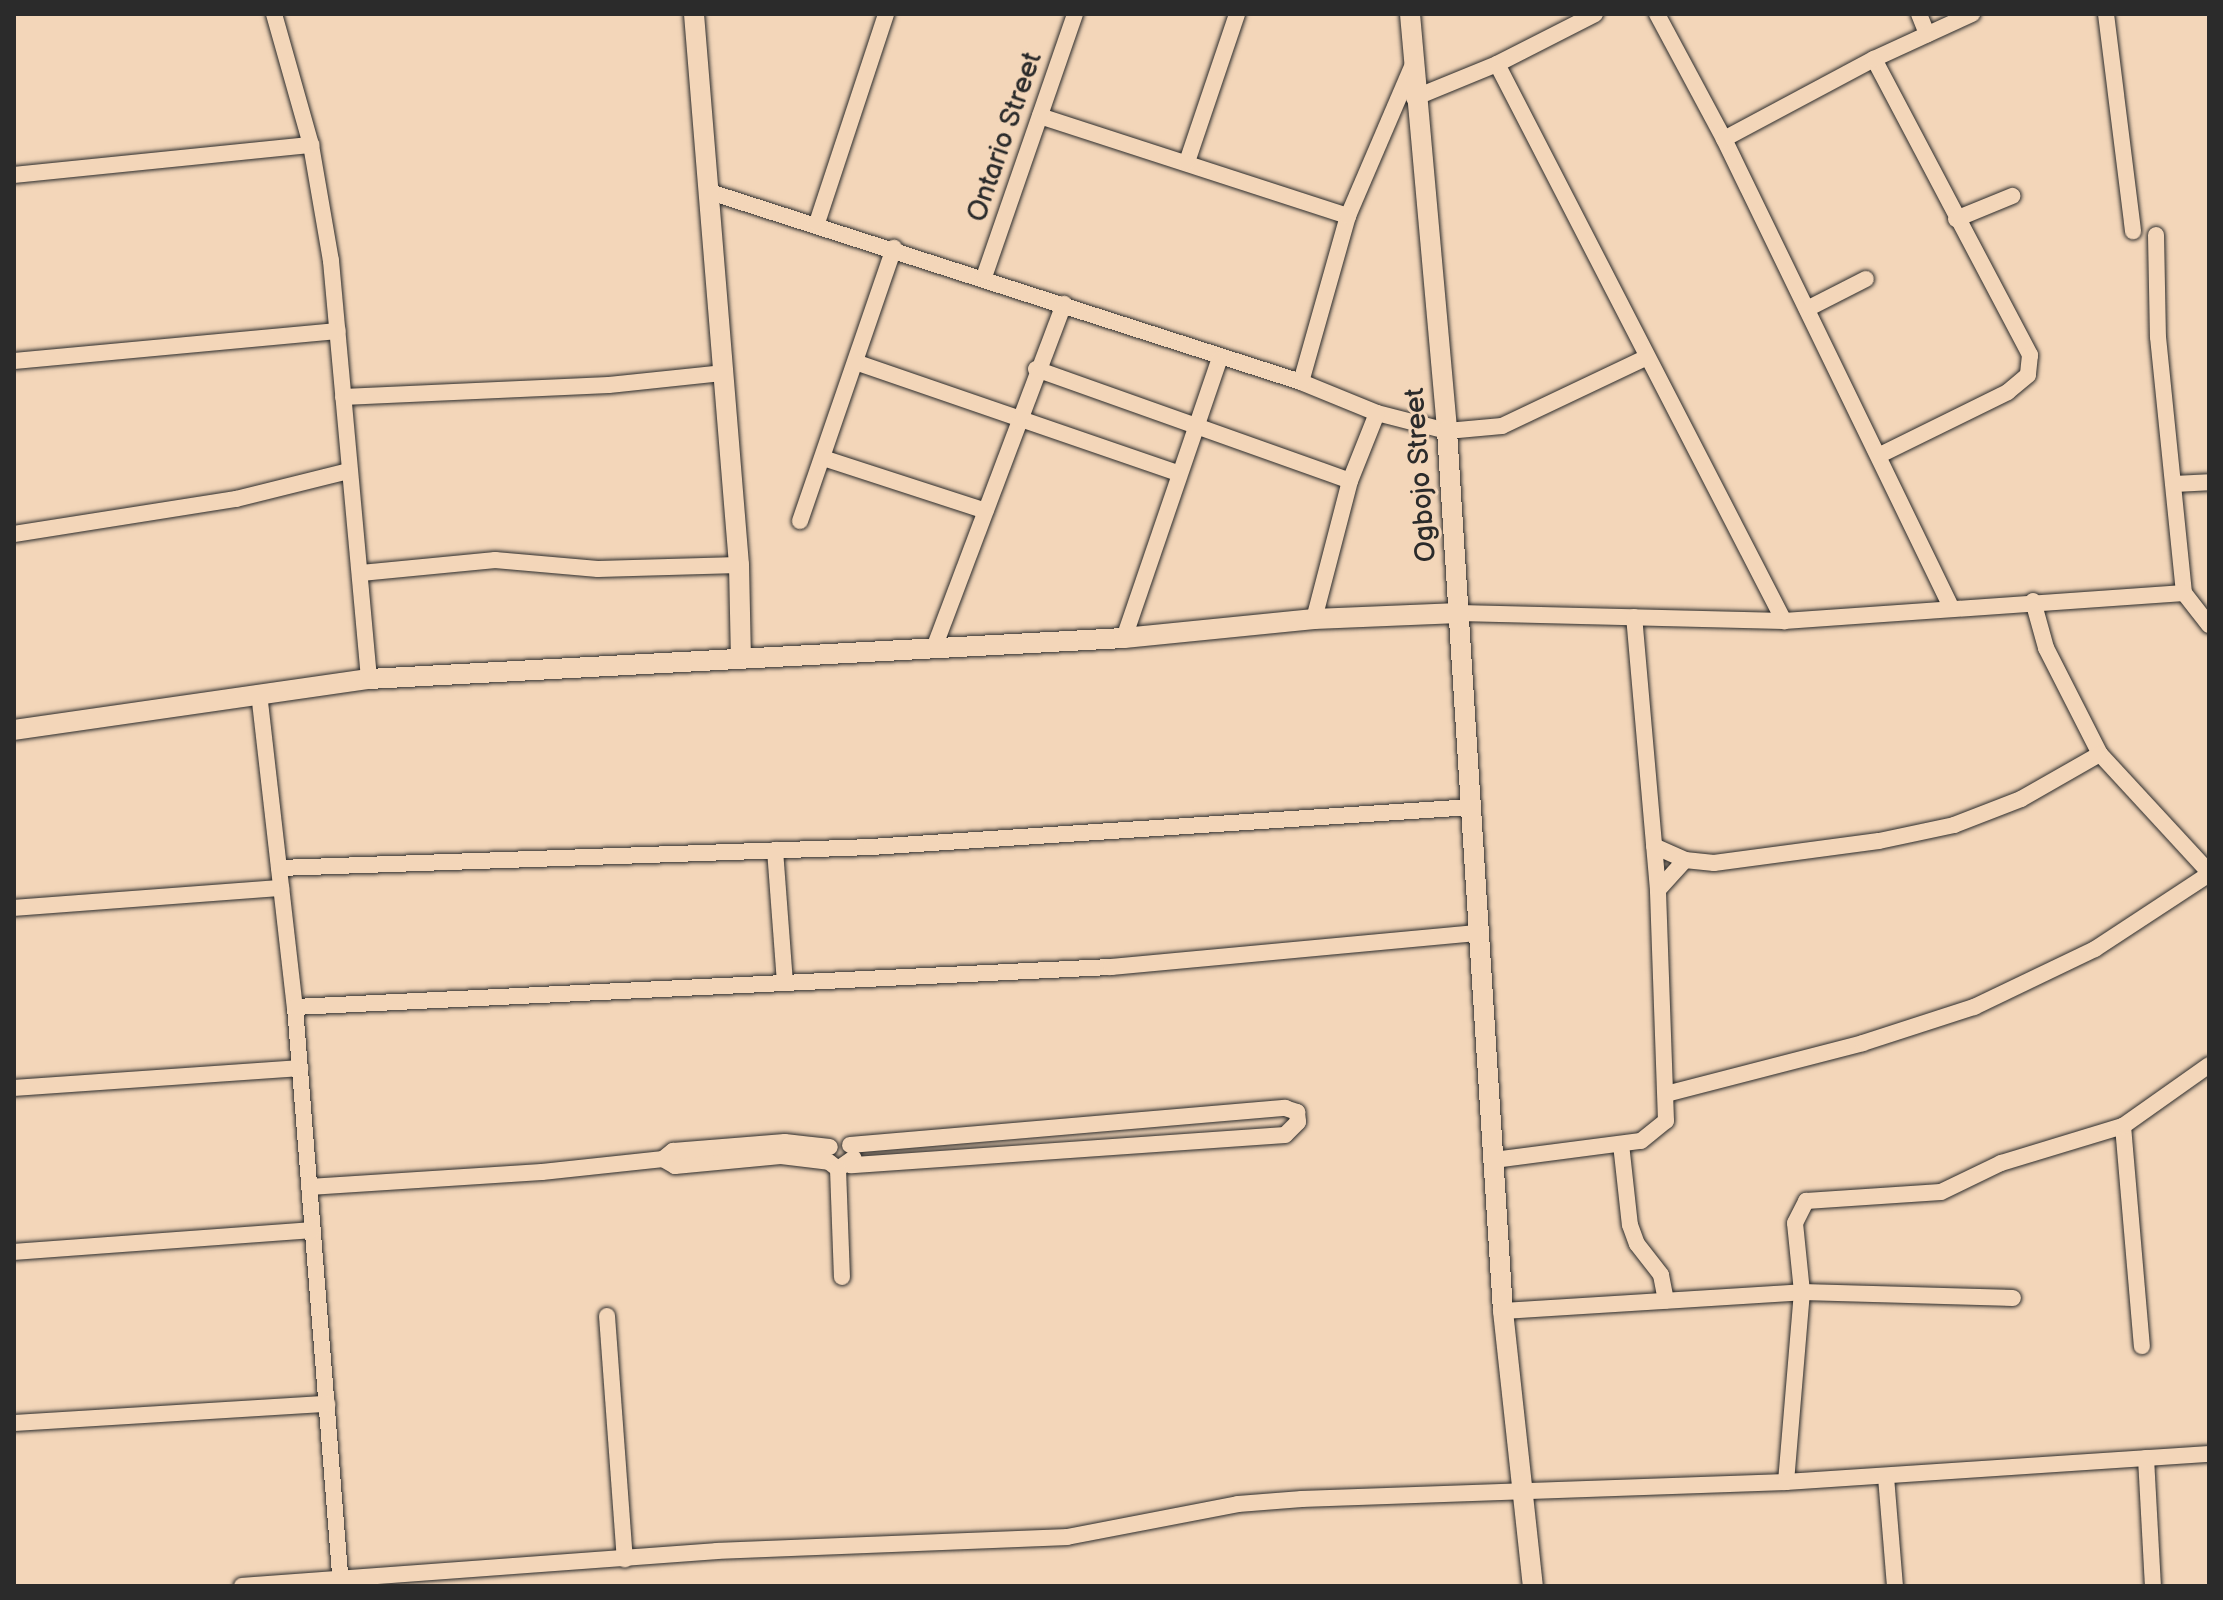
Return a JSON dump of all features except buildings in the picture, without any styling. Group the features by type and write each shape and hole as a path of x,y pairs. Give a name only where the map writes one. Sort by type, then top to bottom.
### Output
{"street":[{"path":"274,14 311,145 338,331 348,471 361,573 369,679"},
{"path":"694,14 739,565 741,659"},
{"path":"817,223 886,14"},
{"name":"Ontario Street","path":"984,277 1075,14"},
{"path":"1187,162 1237,14"},
{"name":"Ogbojo Street","path":"1410,14 1414,98 1447,431 1503,1311 1525,1490 1533,1586"},
{"path":"1414,98 1497,64 1595,14"},
{"path":"1657,14 1724,139 1880,455 1952,609"},
{"path":"1919,14 1927,34"},
{"path":"1724,139 1874,59 1972,14"},
{"path":"2106,14 2133,231"},
{"path":"1874,59 2030,355 2028,375 2008,392 1880,455"},
{"path":"1301,382 1348,216 1413,64"},
{"path":"1497,64 1645,358 1784,621"},
{"path":"1040,116 1348,216"},
{"path":"14,175 311,145"},
{"path":"710,192 984,277 1219,360 1301,382 1377,413 1447,431 1502,426 1645,358"},
{"path":"1956,219 2012,196"},
{"path":"2156,235 2158,337 2184,593 2209,625"},
{"path":"800,521 858,363 894,248"},
{"path":"1807,309 1866,279"},
{"path":"934,648 1036,369 1064,304"},
{"path":"14,361 338,331"},
{"path":"1124,638 1193,428 1219,360"},
{"path":"858,363 1178,473"},
{"path":"1036,369 1193,428 1350,481"},
{"path":"343,397 609,385 724,373"},
{"path":"1314,619 1350,481 1377,413"},
{"path":"823,458 986,511"},
{"path":"14,534 236,499 348,471"},
{"path":"2174,484 2209,482"},
{"path":"361,573 495,560 598,569 739,565"},
{"path":"14,730 369,679 1124,638 1314,619 1459,613 1784,621 2033,601 2184,593"},
{"path":"1666,1094 1863,1043 1974,1007 2095,949 2209,873 2100,754 2046,648 2033,601"},
{"path":"1494,1160 1621,1144 1657,1133 1666,1121 1658,890 1634,617"},
{"path":"259,693 295,1007 341,1584"},
{"path":"1654,846 1685,860 1770,859 1954,825 2021,799 2100,754"},
{"path":"279,868 775,850 1172,830 1471,807"},
{"path":"775,850 785,983"},
{"path":"1658,890 1685,860"},
{"path":"14,908 281,888"},
{"path":"295,1007 1111,967 1479,933"},
{"path":"1786,1482 1802,1292 1795,1223 1806,1201 1941,1192 2001,1163 2123,1126 2209,1065"},
{"path":"14,1088 300,1068"},
{"path":"309,1187 663,1159 675,1166 781,1156 837,1161 1285,1135 1298,1122 1297,1112 1285,1108 850,1145 837,1161 842,1277"},
{"path":"2123,1126 2142,1346"},
{"path":"1621,1144 1630,1225 1637,1244 1661,1275 1666,1301"},
{"path":"14,1252 312,1230"},
{"path":"1503,1311 1802,1292 2013,1298"},
{"path":"607,1316 625,1559"},
{"path":"14,1423 327,1404"},
{"path":"242,1586 341,1584 822,1545 1067,1537 1238,1504 1886,1477 2209,1454"},
{"path":"2146,1458 2153,1586"},
{"path":"1886,1477 1895,1586"}]}
